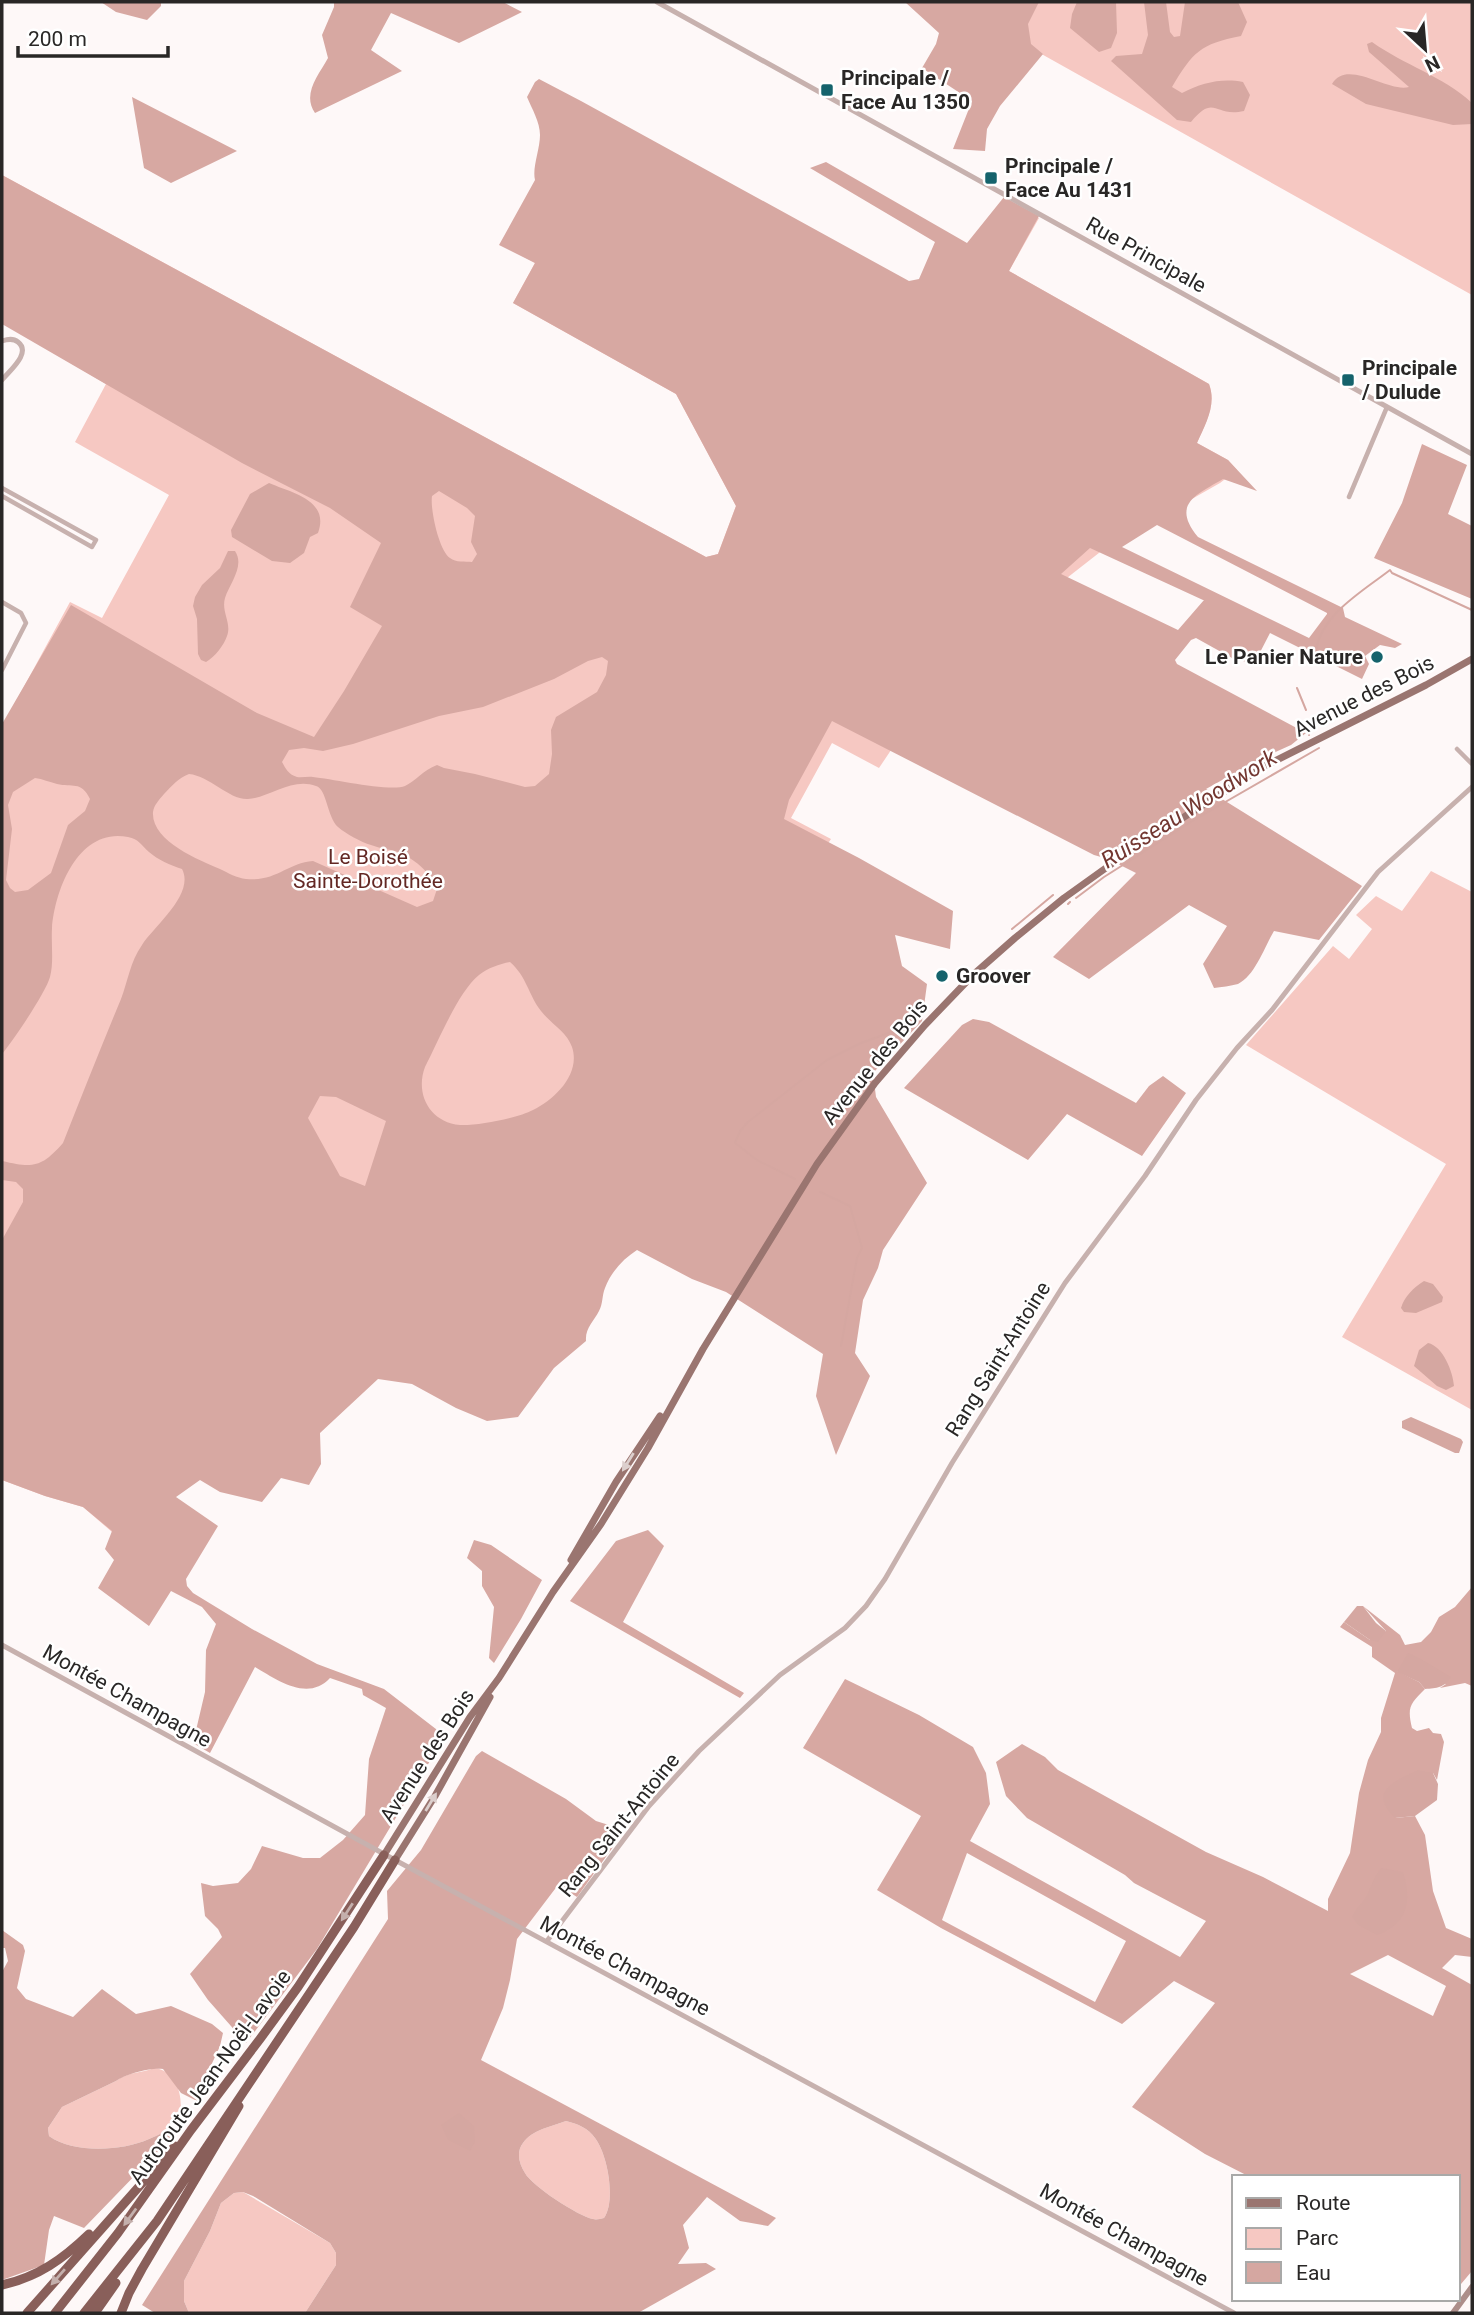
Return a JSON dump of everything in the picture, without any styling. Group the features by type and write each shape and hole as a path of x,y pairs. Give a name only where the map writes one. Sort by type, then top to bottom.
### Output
{"highway":[{"name":"Autoroute Jean-Noël-Lavoie","path":"55,2313 118,2234 191,2130 290,1998 384,1855"},
{"name":"Autoroute Jean-Noël-Lavoie","path":"84,2313 148,2234 354,1927 395,1860"},
{"path":"121,2313 142,2269 271,2050"},
{"path":"27,2313 119,2207 191,2130"},
{"path":"2,2285 26,2278 55,2263 119,2207"},
{"path":"95,2313 148,2234"}],"main road":[{"name":"Avenue des Bois","path":"384,1855 470,1717 499,1678 553,1592 640,1443 676,1395 834,1138 900,1053 980,968 1070,893 1124,855 1293,751 1472,659"},
{"name":"Avenue des Bois","path":"395,1860 478,1721 499,1678"},
{"path":"1453,2313 1472,2287"}],"street":[{"name":"Rue Principale","path":"657,2 1472,454"},
{"path":"2,341 16,341 23,351 2,380"},
{"path":"1349,497 1387,407"},
{"path":"2,488 96,540 92,547 2,496"},
{"path":"2,602 21,612 26,624 2,670"},
{"path":"1457,749 1472,764"},
{"name":"Rang Saint-Antoine","path":"547,1941 649,1806 699,1751 780,1675 845,1628 866,1606 885,1579 951,1463 1065,1283 1145,1176 1196,1100 1237,1048 1272,1010 1378,872 1472,787"},
{"name":"Montée Champagne","path":"2,1645 384,1855 1234,2313"}],"green space":[{"path":"1024,2 1472,2 1472,295 1011,37"},
{"name":"Le Boisé Sainte-Dorothée","path":"2,175 706,557 718,554 736,506 676,394 513,303 535,263 500,244 939,299 1004,198 1039,218 1009,271 1209,384 1211,407 1197,443 1228,460 1237,470 1220,483 1104,549 940,677 879,768 832,743 791,818 831,839 579,1212 112,1532 83,1507 2,1480 2,727 70,602 102,618 169,495 75,442 106,384 5,324"},
{"path":"1431,871 1472,892 1472,1410 1342,1337 1446,1164 1246,1045 1333,946 1349,959 1372,929 1356,915 1376,896 1402,911"},
{"path":"154,2068 163,2070 175,2081 181,2107 178,2124 138,2143 112,2148 71,2146 49,2136 48,2128 62,2107 125,2076"},
{"path":"566,2121 589,2132 604,2155 610,2190 608,2210 604,2218 586,2217 567,2207 529,2179 521,2166 520,2150 527,2138 537,2131"},
{"path":"243,2192 330,2243 336,2253 336,2265 305,2313 189,2313 184,2301 184,2281 221,2203 234,2193"}],"shaded area":[{"path":"101,2 161,2 161,6 147,20 116,12"},
{"path":"334,2 503,2 522,12 459,43 391,13 371,50 402,71 315,113 311,106 311,92 328,58 322,35"},
{"path":"905,2 1039,2 1028,24 1031,44 1043,54 1000,106 987,129 985,151 953,149 972,101 922,68 936,44 939,33"},
{"path":"1077,2 1116,2 1117,33 1111,48 1099,52 1070,28"},
{"path":"1144,2 1166,2 1170,32 1174,37 1180,36 1185,2 1238,2 1247,22 1241,36 1216,42 1199,51 1172,87 1182,93 1212,82 1243,82 1250,95 1244,111 1226,112 1210,108 1199,113 1191,122 1177,120 1111,61 1116,56 1142,54 1148,35"},
{"path":"1372,42 1436,78 1472,103 1472,124 1453,125 1366,104 1332,84 1347,74 1400,88 1409,87 1369,52 1367,44"},
{"name":"Le Boisé Sainte-Dorothée","path":"539,79 581,101 909,281 919,279 935,242 810,168 826,162 967,243 1004,197 1039,216 1009,271 1209,384 1211,407 1197,443 1228,460 1257,491 1223,479 1196,496 1187,508 1187,516 1198,537 1343,608 1345,617 1402,644 1395,648 1380,645 1365,656 1369,664 1362,679 1270,633 1254,664 1232,658 1196,638 1191,640 1175,660 1177,664 1306,733 1291,745 1206,789 1362,886 1319,940 1274,931 1250,974 1238,984 1223,987 1214,988 1203,964 1227,926 1189,905 1089,979 1053,957 1136,873 1094,855 832,721 789,800 784,819 953,911 950,949 895,935 902,966 927,984 922,1021 873,1073 876,1097 927,1183 883,1250 863,1300 855,1353 870,1376 836,1455 816,1396 823,1354 726,1292 692,1279 637,1250 622,1262 611,1277 600,1308 588,1328 586,1341 554,1368 518,1417 487,1421 412,1384 378,1379 320,1433 321,1464 309,1485 281,1478 262,1502 220,1492 200,1480 176,1497 218,1526 186,1579 187,1586 193,1593 317,1664 384,1689 445,1736 317,1949 246,2043 208,2000 190,1974 222,1937 205,1916 201,1883 213,1886 238,1883 251,1869 262,1846 303,1858 320,1858 343,1840 365,1815 369,1759 386,1708 363,1695 362,1689 330,1678 321,1685 302,1688 283,1683 255,1667 210,1753 193,1743 205,1692 206,1650 216,1624 202,1607 171,1591 149,1626 98,1588 114,1560 105,1549 112,1531 83,1507 2,1480 2,1240 23,1202 23,1189 16,1182 2,1180 2,1161 22,1165 36,1164 49,1157 63,1143 135,958 142,945 172,909 183,889 185,879 182,869 156,857 132,838 111,836 83,851 64,879 58,896 52,928 50,977 29,1016 2,1054 2,724 71,605 257,713 314,737 382,626 350,607 381,543 330,508 242,463 2,324 2,175 706,557 718,554 736,506 676,394 513,303 535,263 499,245 535,180 540,130 527,97","holes":["439,491 475,516 471,542 477,554 472,562 455,561 446,554 436,529 432,496","1157,525 1327,613 1309,638 1122,547","1090,548 1204,600 1178,630 1061,574","602,657 608,661 606,675 597,692 556,717 551,730 549,774 535,786 525,787 437,765 405,786 375,786 297,777 289,773 282,762 289,750 304,748 323,751 353,744 439,716 483,707 554,679 588,661","189,774 197,776 234,796 248,799 298,784 316,786 323,792 331,817 341,830 367,844 398,852 422,868 438,886 433,901 417,907 313,861 265,878 246,879 200,860 168,840 154,822 153,812 156,805 175,782","35,778 80,787 90,799 85,811 68,825 51,873 28,890 15,892 6,880 12,829 8,805 13,792","510,962 516,968 541,1011 566,1037 572,1047 573,1067 557,1092 533,1110 487,1123 449,1123 427,1105 422,1087 425,1067 449,1018 471,983 490,968","320,1096 336,1097 386,1121 365,1186 340,1176 308,1118"]},
{"path":"132,97 237,151 171,183 144,168"},
{"path":"1422,444 1467,465 1448,514 1472,526 1472,599 1374,558 1402,503"},
{"path":"228,551 235,551 238,569 224,603 228,631 221,647 206,662 201,660 198,654 197,619 193,606 202,585 220,568"},
{"path":"973,1019 989,1022 1136,1103 1149,1086 1163,1076 1186,1093 1142,1156 1067,1114 1028,1160 904,1088 962,1025"},
{"path":"648,1530 664,1546 623,1622 744,1693 740,1698 570,1601 616,1541"},
{"path":"474,1540 491,1545 542,1580 494,1663 489,1658 494,1607 482,1586 482,1571 467,1558"},
{"path":"1472,1587 1472,1686 1465,1683 1440,1688 1446,1684 1397,1671 1419,1682 1425,1689 1411,1706 1412,1728 1417,1731 1429,1728 1433,1733 1441,1734 1444,1742 1437,1780 1433,1773 1395,1818 1415,1816 1425,1835 1433,1891 1446,1928 1472,1939 1472,1957 1455,1955 1442,1968 1472,1985 1472,2271 1461,2284 1460,2175 1246,2175 1205,2154 1132,2107 1215,2003 1174,1981 1122,2024 941,1928 877,1890 921,1816 803,1748 845,1679 919,1715 973,1747 986,1773 990,1804 970,1841 1180,1957 1206,1921 1134,1883 1125,1875 1027,1818 1006,1796 996,1762 1022,1744 1045,1757 1058,1770 1206,1852 1263,1877 1328,1911 1328,1899 1350,1853 1359,1793 1368,1760 1381,1732 1381,1718 1395,1673 1372,1657 1372,1647 1340,1627 1344,1622 1370,1640 1386,1631 1363,1606 1400,1635 1405,1645 1421,1642 1431,1632 1439,1617 1455,1607","holes":["967,1853 1126,1941 1095,2002 942,1920","1388,1955 1446,1986 1433,2016 1350,1974"]},
{"path":"482,1751 566,1799 596,1821 612,1826 621,1836 577,1897 558,1885 517,1939 503,2008 481,2060 776,2218 768,2226 740,2221 707,2197 683,2225 689,2248 678,2264 706,2263 716,2269 638,2313 305,2313 336,2265 336,2253 330,2243 253,2196 243,2192 234,2193 221,2203 184,2281 184,2301 189,2313 155,2313 142,2305 388,1919 387,1891 421,1850 476,1756","holes":["566,2121 582,2127 592,2135 604,2155 610,2190 608,2210 604,2218 586,2217 567,2207 529,2179 521,2166 520,2150 527,2138"]},
{"path":"2,1930 23,1945 25,1951 17,1988 26,1999 73,2017 102,1989 136,2014 171,2006 212,2024 223,2033 199,2102 181,2093 163,2069 158,2069 126,2076 62,2107 48,2128 49,2136 71,2146 98,2149 125,2146 156,2136 178,2124 174,2135 84,2228 54,2216 44,2265 2,2280 2,1972 8,1961 5,1948 2,1948"}],"water":[{"path":"269,483 307,499 319,513 318,533 310,537 304,553 290,563 272,561 232,537 231,530 250,494"},
{"path":"1424,1281 1433,1284 1443,1297 1442,1302 1416,1313 1404,1312 1401,1308 1404,1300"},
{"path":"1428,1343 1443,1354 1452,1374 1454,1386 1446,1390 1437,1386 1414,1366 1419,1350"},
{"path":"1411,1417 1461,1439 1463,1442 1459,1453 1402,1428 1402,1421"},
{"path":"1357,1606 1363,1606 1386,1631 1378,1642 1370,1640 1344,1622"},
{"path":"1408,1653 1451,1677 1440,1687 1425,1689 1419,1682 1397,1672"},
{"path":"1418,1770 1433,1773 1438,1784 1437,1800 1415,1816 1395,1818 1387,1809 1384,1794 1393,1783"},
{"path":"1381,1868 1403,1872 1407,1902 1395,1925 1377,1935 1358,1925 1352,1917"},
{"path":"459,2113 474,2126 475,2142 470,2151 448,2140 441,2125"}],"waterway":[{"name":"Ruisseau Woodwork","path":"1316,650 1326,625 1335,614 1390,570 1472,610"},
{"name":"Ruisseau Woodwork","path":"1297,688 1306,710"},
{"name":"Ruisseau Woodwork","path":"1308,725 1309,735"},
{"name":"Ruisseau Woodwork","path":"1076,898 1194,820 1319,748"},
{"name":"Ruisseau Woodwork","path":"1012,929 1053,895"},
{"name":"Ruisseau Woodwork","path":"795,1179 757,1160 735,1143 740,1131 827,1060 861,1043 913,1024"},
{"name":"Ruisseau Woodwork","path":"820,1192 850,1206 862,1248 857,1258 841,1346"}],"place":[{"name":"Principale / Face Au 1350","path":"827,90"},
{"name":"Principale / Face Au 1431","path":"991,178"},
{"name":"Principale / Dulude","path":"1348,380"},
{"name":"Le Panier Nature","path":"1377,657"},
{"name":"Groover","path":"942,976"}]}
